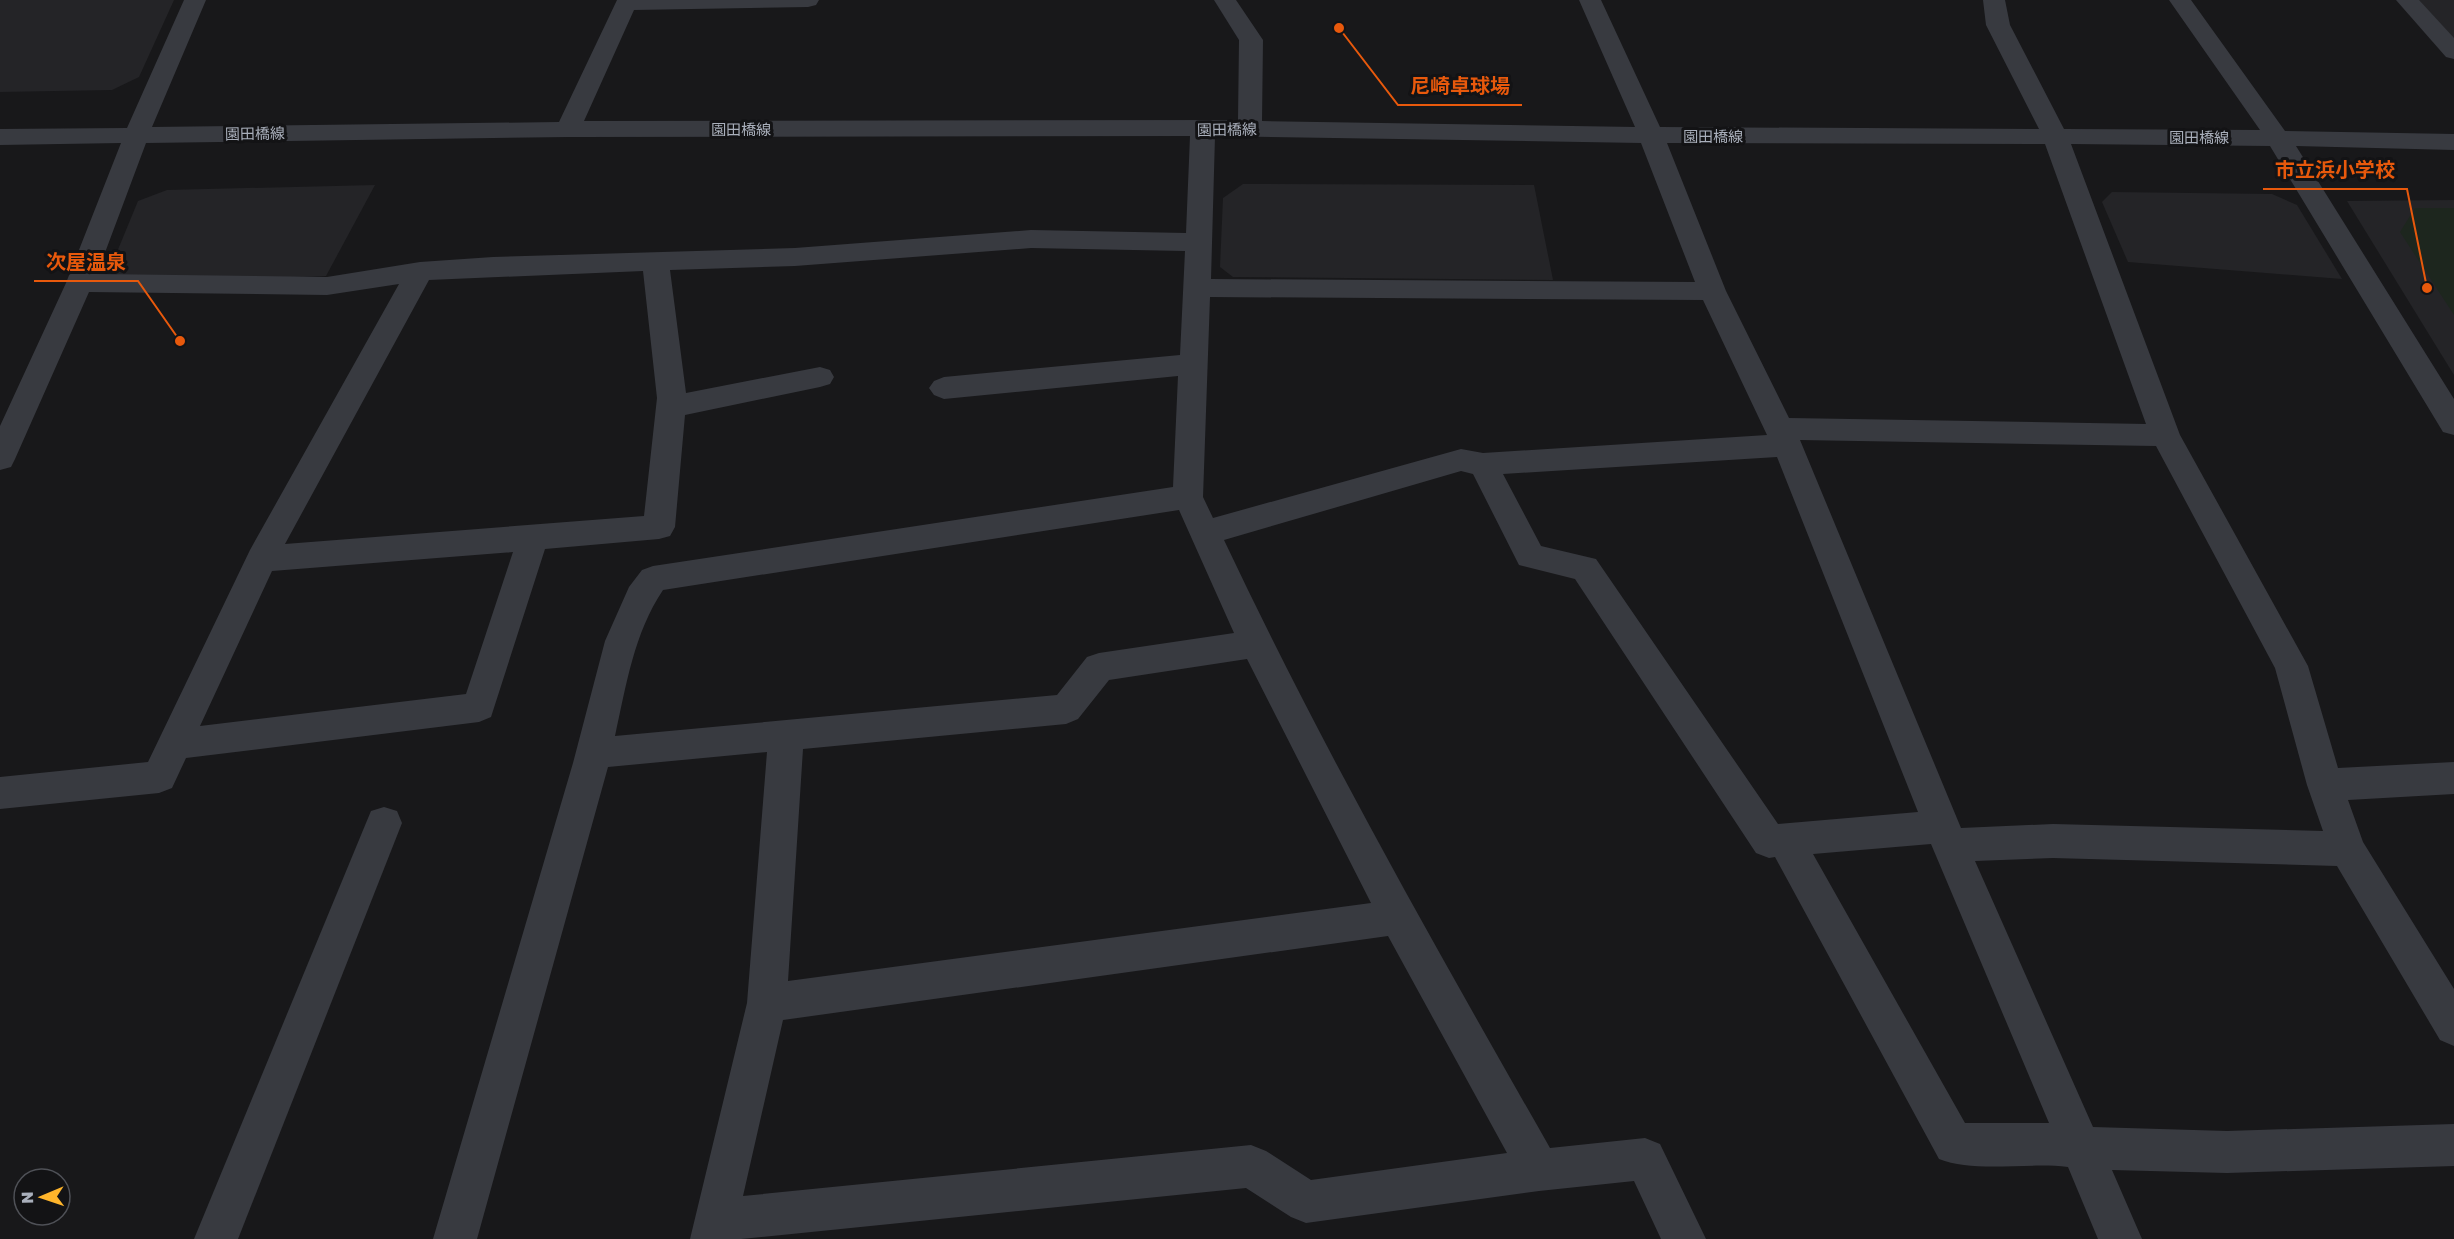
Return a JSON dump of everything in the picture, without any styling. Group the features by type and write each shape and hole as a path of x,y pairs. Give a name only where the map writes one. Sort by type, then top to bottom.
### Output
{"street":[{"path":"2,449 80,283 137,134 195,0"},
{"path":"568,129 626,3 808,0"},
{"path":"1222,0 1251,40 1250,128"},
{"path":"1590,0 1651,135 1712,291 1783,437 1947,836 2120,1239"},
{"path":"1994,0 1998,25 2055,136 2165,435 2291,666 2325,785 2347,849 2454,1026"},
{"path":"2180,0 2278,138 2454,424"},
{"path":"2407,0 2454,52"},
{"name":"園田橋線","path":"0,137 568,129 1250,128 1651,135 2055,136 2454,142"},
{"path":"1203,129 1188,498 1256,644 1398,917 1539,1170"},
{"path":"80,283 327,286 420,271 493,266 795,257 1031,239 1199,242"},
{"path":"261,559 660,527 672,398 655,260"},
{"path":"0,793 159,777 261,559 420,271"},
{"path":"1197,288 1712,291"},
{"path":"944,388 1194,364"},
{"path":"672,407 820,377"},
{"path":"1205,533 1461,460 1483,464 1783,437 2165,435"},
{"path":"1483,464 1530,556 1585,568 1769,841 1947,836 2347,849"},
{"path":"455,1239 594,753 621,648 641,594 653,579 1188,498"},
{"path":"175,744 479,706 533,538"},
{"path":"594,753 1066,709 1100,667 1256,644"},
{"path":"786,734 767,1003 714,1229 1251,1166 1306,1202 1539,1170 1645,1159 1684,1239"},
{"path":"2325,785 2454,778"},
{"path":"216,1239 384,823"},
{"path":"1785,840 1954,1144 2049,1144 2082,1148 2227,1152 2454,1145"},
{"path":"767,1003 1398,917"}],"shaded area":[{"path":"0,0 174,0 139,77 112,90 0,92"},
{"path":"2416,0 2454,0 2454,41"},
{"path":"1243,184 1534,185 1553,280 1233,277 1220,267 1223,198"},
{"path":"375,185 326,276 226,279 119,276 110,269 138,201 167,190"},
{"path":"2112,192 2272,194 2297,205 2342,279 2128,262 2102,202"},
{"path":"2454,200 2454,375 2347,201"},
{"path":"2415,208 2454,208 2454,315 2400,232"}],"place":[{"name":"尼崎卓球場","path":"1339,28"},
{"name":"市立浜小学校","path":"2427,288"},
{"name":"次屋温泉","path":"180,341"}]}
